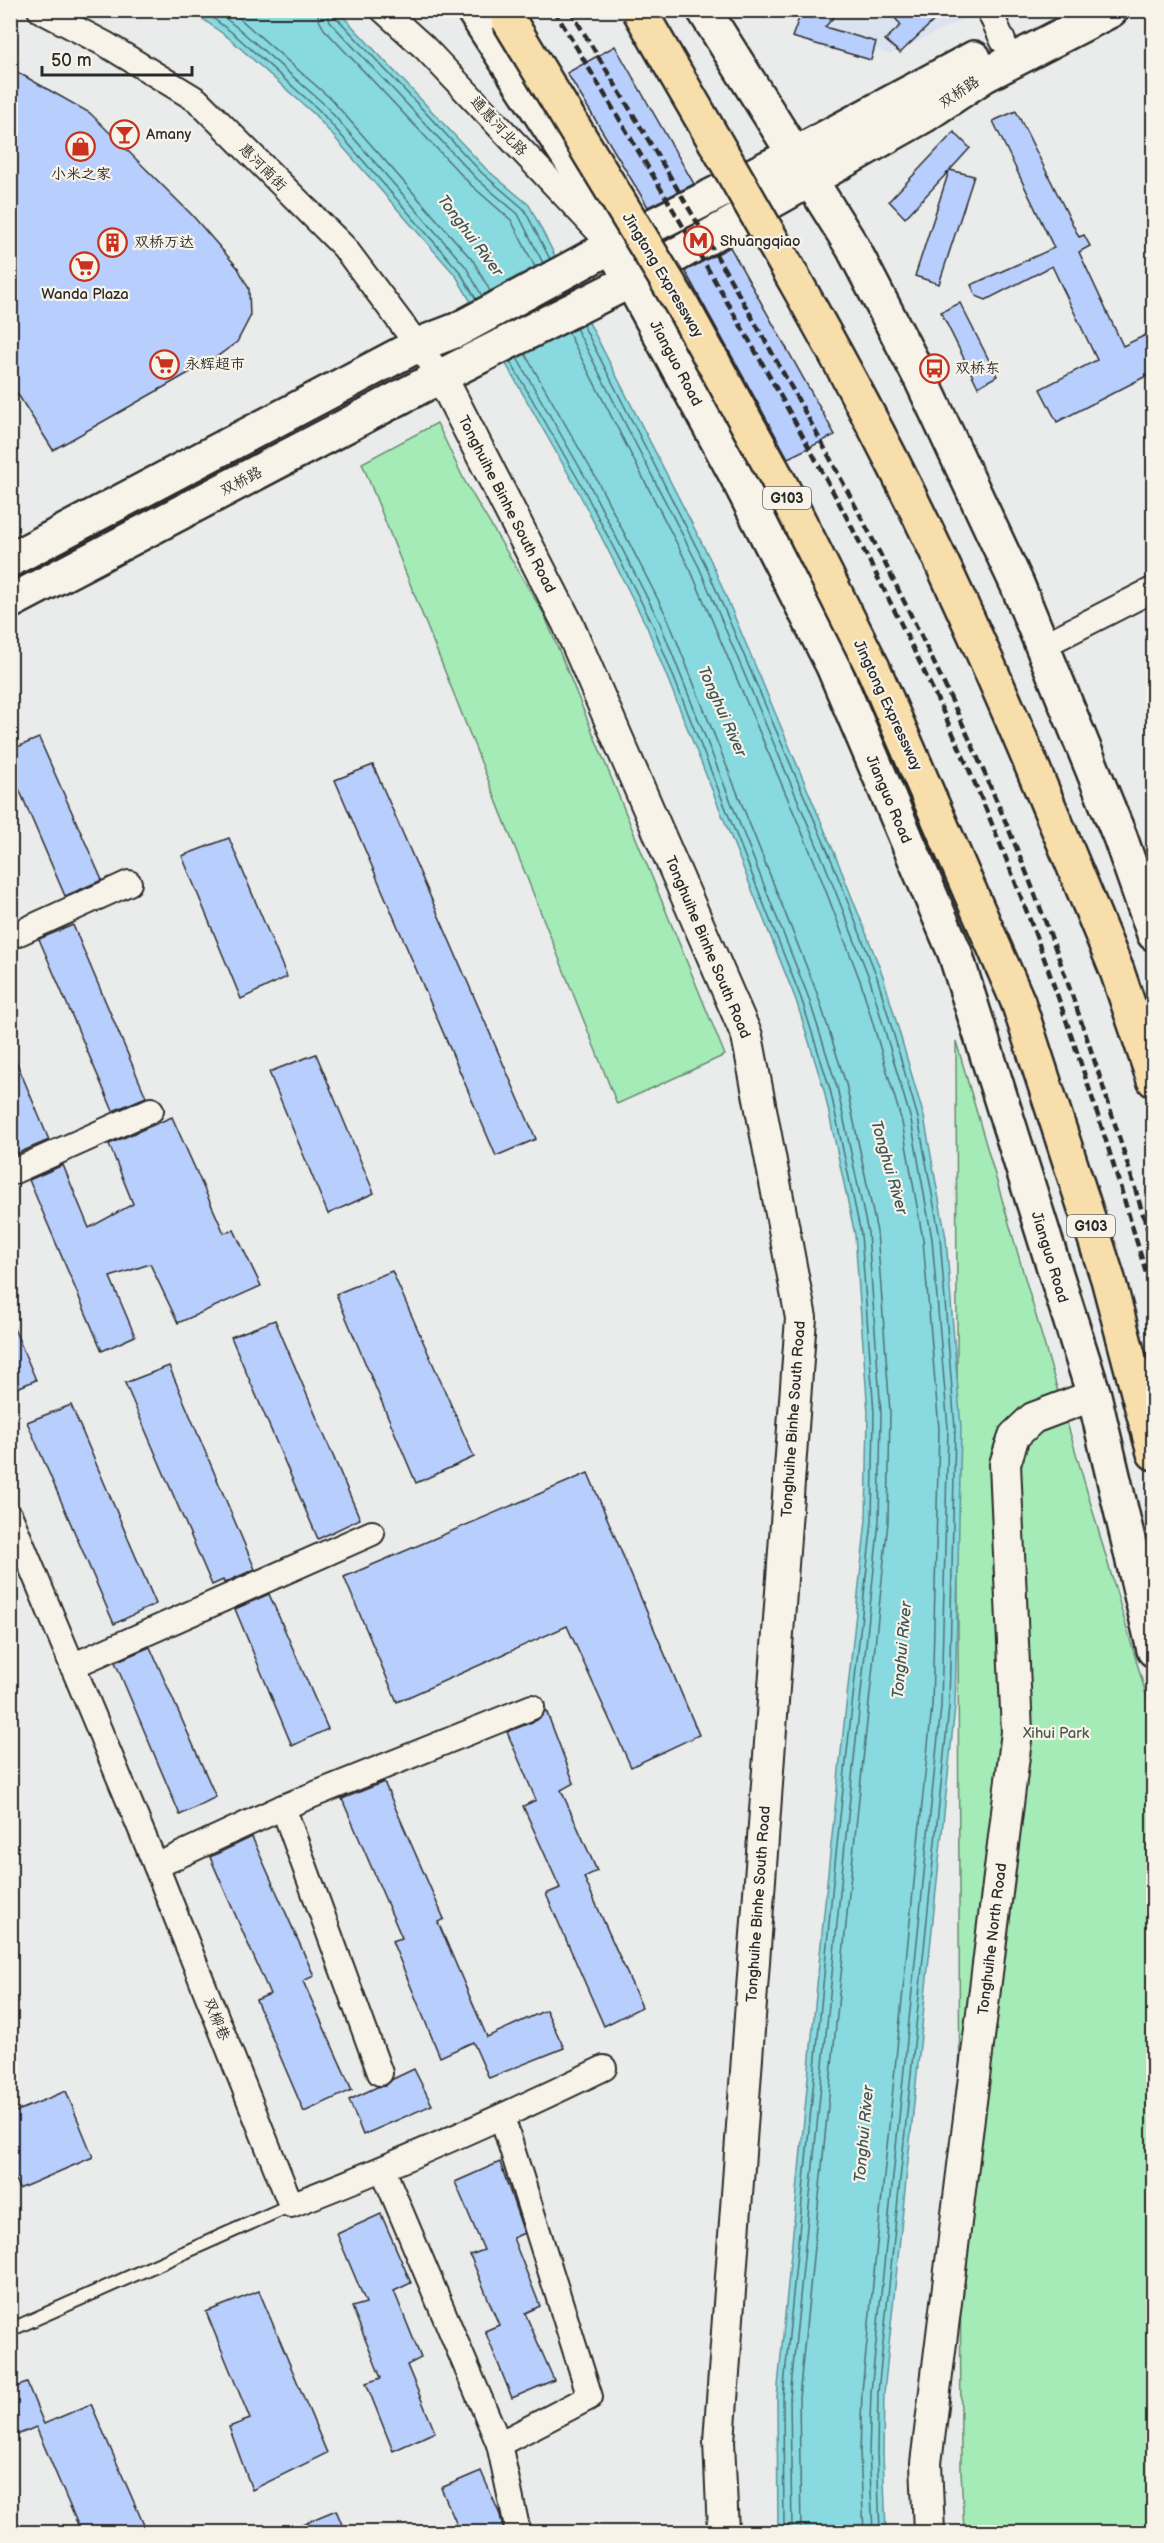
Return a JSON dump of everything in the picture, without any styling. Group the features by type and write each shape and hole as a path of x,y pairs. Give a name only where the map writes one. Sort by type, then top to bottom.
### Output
{"highway":[{"path":"639,10 774,246 888,453 1026,750 1117,971 1154,1080"},
{"name":"Jingtong Expressway","path":"506,15 683,307 783,489 873,668 1018,1002 1108,1279 1154,1453"}],"main road":[{"name":"Jianguo Road","path":"473,10 581,176 612,246 632,280 833,666 955,953 1094,1395 1154,1650"},
{"path":"704,10 853,248 922,381 1017,584 1120,837 1154,934"},
{"name":"双桥路","path":"10,603 441,376 632,280 950,73 1003,41 1064,10"},
{"name":"双桥路","path":"801,168 925,115 985,75 1111,10"},
{"path":"10,560 418,345 457,330 612,246 801,168"}],"street":[{"name":"惠河南街","path":"40,10 107,45 196,100 344,247 441,376"},
{"name":"通惠河北路","path":"383,10 425,48 612,246"},
{"path":"989,10 1003,41"},
{"name":"Tonghuihe Binhe South Road","path":"441,376 568,624 747,1036 801,1318 718,2441 723,2532"},
{"path":"1042,645 1154,589"},
{"path":"10,937 129,883"},
{"path":"10,1173 151,1110"},
{"name":"Tonghuihe North Road","path":"929,2532 926,2463 1017,1732 1005,1464 1014,1436 1033,1418 1094,1395"},
{"name":"双柳巷","path":"10,1516 18,1556 72,1666 156,1866 291,2205"},
{"path":"72,1666 372,1533"},
{"path":"156,1866 283,1807 532,1707"},
{"path":"283,1807 380,2073"},
{"path":"291,2205 383,2170 604,2068"},
{"path":"499,2444 590,2397 502,2117"},
{"path":"383,2170 499,2444 518,2532"}],"lane":[{"path":"10,2330 291,2205"}],"shaded area":[{"path":"778,11 980,11 890,55"}],"green space":[{"path":"437,423 465,482 544,614 725,1055 617,1104 362,463"},
{"name":"Xihui Park","path":"956,1041 1153,1718 1153,2532 964,2532 961,2470"}],"water":[{"name":"Tonghui River","path":"192,11 338,11 486,169 529,205 711,561 836,857 883,976 924,1117 946,1238 961,1428 955,1707 884,2393 883,2453 886,2532 778,2532 777,2397 827,1882 866,1520 868,1413 855,1235 824,1090 796,1000 647,627 577,489 456,276 314,114 230,39"}],"building":[{"path":"802,10 840,10 825,27 876,42 871,60 792,37"},
{"path":"888,10 945,10 900,53 885,40 901,25"},
{"path":"615,46 694,184 648,207 567,73"},
{"name":"双桥万达","path":"10,68 90,113 192,215 238,268 249,289 250,317 237,342 215,358 53,450 10,382"},
{"path":"1016,111 1079,237 1084,235 1090,246 1079,252 1123,346 1154,331 1154,372 1057,422 1040,389 1097,360 1052,266 986,300 976,296 971,285 1054,248 993,121"},
{"path":"954,132 970,148 950,170 974,176 939,284 915,276 949,171 905,218 889,201"},
{"path":"730,247 835,435 788,458 685,271"},
{"path":"960,303 997,376 978,387 941,312"},
{"path":"39,738 102,880 65,896 10,768 10,750"},
{"path":"373,765 536,1139 496,1156 335,780"},
{"path":"229,838 287,977 241,999 182,856"},
{"path":"73,925 146,1097 113,1111 39,939"},
{"path":"11,1049 49,1140 16,1154 10,1141"},
{"path":"316,1054 374,1193 328,1214 269,1072"},
{"path":"172,1117 224,1233 234,1230 261,1286 178,1323 150,1264 110,1277 135,1336 102,1351 29,1180 63,1165 89,1228 133,1204 109,1144"},
{"path":"392,1271 474,1457 416,1483 336,1294"},
{"path":"10,1319 36,1380 10,1391"},
{"path":"275,1320 360,1519 318,1539 231,1337"},
{"path":"169,1366 255,1569 224,1583 223,1580 212,1585 125,1383"},
{"path":"71,1405 156,1604 114,1624 27,1422"},
{"path":"588,1473 699,1735 631,1767 567,1626 397,1702 344,1577"},
{"path":"269,1594 328,1729 292,1746 235,1609"},
{"path":"150,1647 216,1797 180,1815 115,1662"},
{"path":"546,1710 574,1783 561,1790 597,1871 584,1877 642,2007 604,2026 546,1894 560,1888 523,1806 536,1800 507,1732 537,1720"},
{"path":"384,1782 444,1919 438,1922 487,2037 546,2010 564,2048 489,2078 473,2042 440,2057 392,1941 402,1938 342,1799"},
{"path":"252,1837 314,1976 303,1981 352,2090 304,2112 256,2000 270,1994 210,1857"},
{"path":"414,2069 432,2105 363,2135 349,2100 377,2087 385,2086 393,2079"},
{"path":"66,2091 93,2157 19,2189 10,2167 10,2114"},
{"path":"500,2162 524,2233 513,2238 540,2306 525,2313 554,2380 512,2398 485,2331 499,2325 470,2255 484,2250 455,2182"},
{"path":"381,2214 411,2283 394,2291 421,2358 407,2365 435,2432 393,2451 366,2383 381,2378 352,2307 366,2303 337,2234"},
{"path":"259,2291 327,2453 252,2490 229,2427 250,2419 206,2312"},
{"path":"27,2383 44,2424 91,2404 147,2532 81,2532 36,2427 10,2438 10,2389"},
{"path":"481,2471 500,2515 504,2532 460,2532 441,2488"},
{"path":"336,2510 345,2532 283,2532"}],"railway":[{"path":"554,10 711,274 812,453 860,543 950,727 981,797 1037,938 1087,1082 1154,1301"},
{"path":"570,10 684,200 794,392 847,490 946,687 1038,902 1080,1017 1154,1251"}],"place":[{"name":"Amany","path":"125,134"},
{"name":"小米之家","path":"81,147"},
{"name":"Shuangqiao","path":"699,241"},
{"name":"双桥万达","path":"113,242"},
{"name":"Wanda Plaza","path":"85,267"},
{"name":"永辉超市","path":"164,364"},
{"name":"双桥东","path":"934,368"}]}
